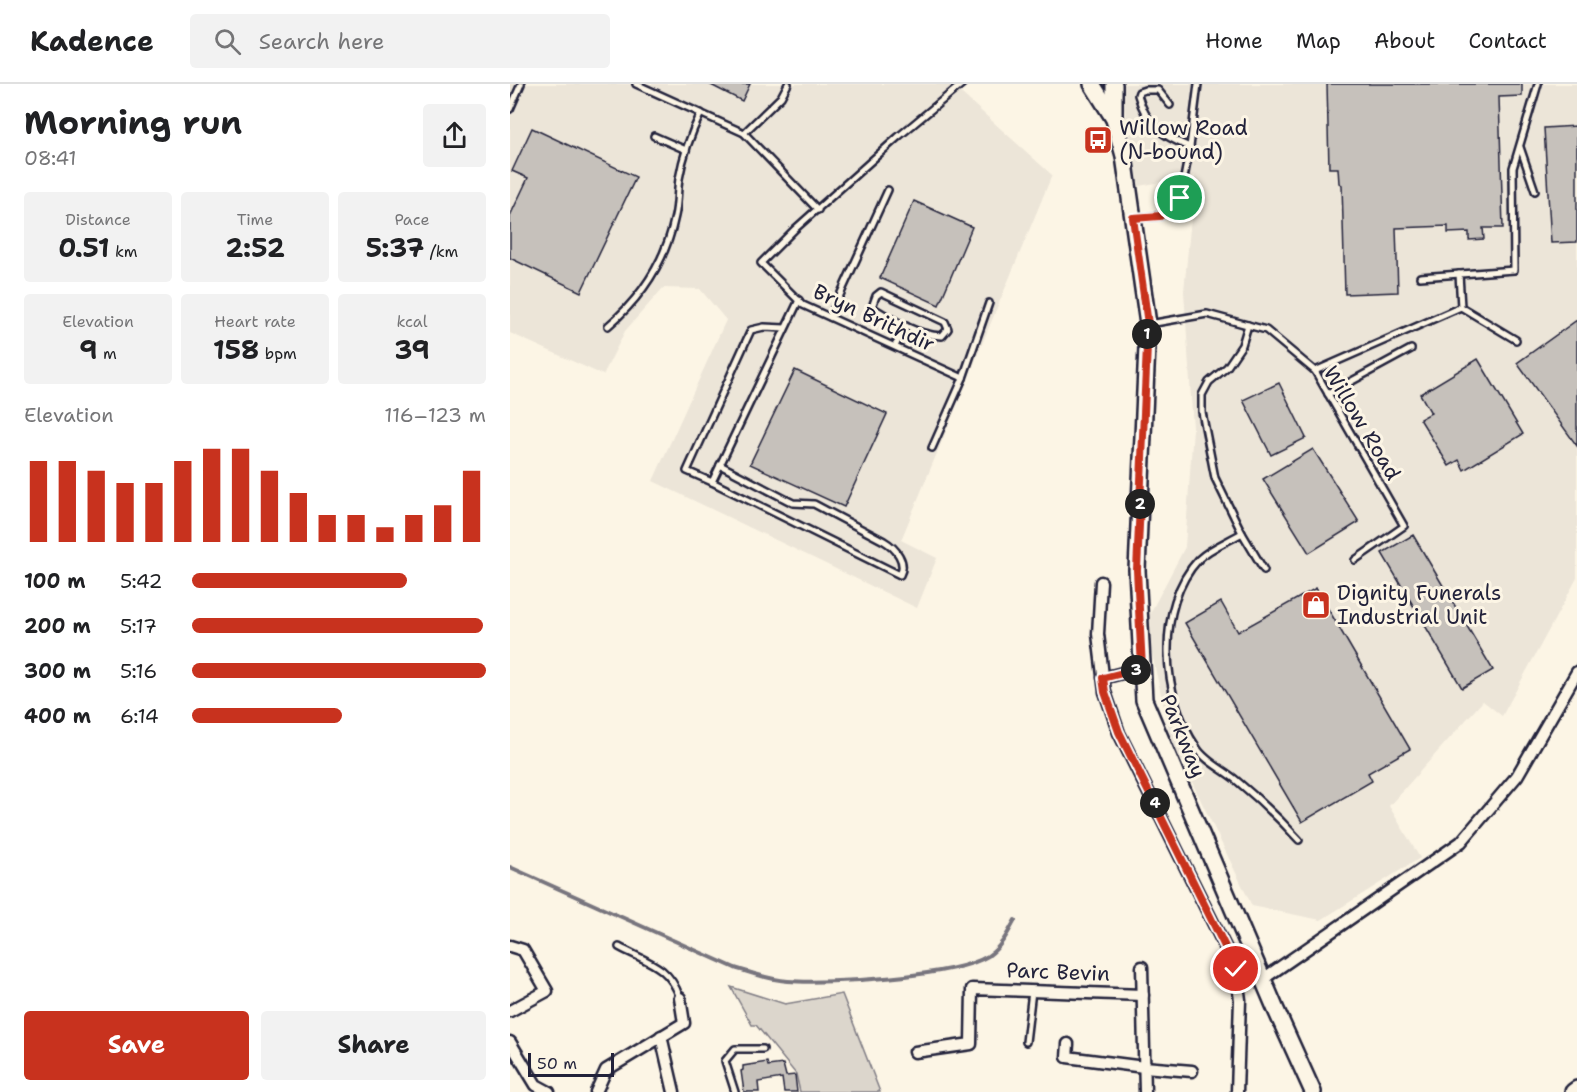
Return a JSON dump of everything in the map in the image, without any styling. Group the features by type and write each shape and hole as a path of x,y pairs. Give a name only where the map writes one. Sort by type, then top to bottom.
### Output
{"main road":[{"path":"1092,84 1114,119"},
{"path":"1114,84 1114,119"},
{"name":"Parkway","path":"1114,119 1124,156 1148,324 1137,570 1144,700 1313,1092"},
{"path":"1573,1092 1577,1089"}],"street":[{"path":"1101,582 1098,634 1105,692 1119,732 1236,969 1240,1000 1237,1092"},
{"path":"1103,678 1142,668"},
{"path":"1263,979 1461,842 1517,776 1577,672"},
{"path":"510,946 523,950 547,991 510,1011"},
{"path":"1142,967 1145,1092"},
{"name":"Parc Bevin","path":"915,1052 970,1044 972,989 1143,995"},
{"path":"596,1092 606,1070 684,1023 680,998"},
{"path":"661,1036 674,1092"},
{"path":"510,1042 536,1085 549,1092"},
{"path":"1068,1044 1067,1057 1192,1071"}],"lane":[{"path":"510,109 521,84"},
{"path":"636,84 647,86 744,133 818,210"},
{"path":"744,133 781,97 788,84"},
{"path":"1133,218 1160,216 1180,198 1190,147 1198,84"},
{"path":"1420,277 1514,270 1513,168 1538,84"},
{"name":"Bryn Brithdir","path":"959,86 761,263 803,304 963,378"},
{"path":"1170,105 1158,90 1139,92 1141,107 1156,128 1167,138 1190,147"},
{"path":"608,326 633,303 655,271 662,255 676,214 679,180 689,137 701,113"},
{"path":"654,136 686,150"},
{"path":"1520,146 1535,192"},
{"path":"830,317 888,190"},
{"path":"1459,274 1461,307"},
{"path":"881,292 892,297 945,322 948,329 942,336 933,336 906,326 872,307 876,296 881,292"},
{"path":"712,482 799,300"},
{"path":"932,448 963,378 989,303"},
{"path":"1461,307 1516,340"},
{"path":"1315,371 1461,307"},
{"name":"Willow Road","path":"1148,324 1207,314 1266,330 1315,371 1404,526 1355,560"},
{"path":"1248,325 1242,345 1227,367 1209,382 1202,395 1202,412 1215,478 1242,533 1264,570"},
{"path":"895,346 906,326"},
{"path":"720,465 793,503 814,504 885,541 891,545 900,558 903,570 900,575 687,471 752,330 764,327 785,328"},
{"path":"1328,394 1411,349"},
{"path":"1242,533 1201,557 1187,576 1173,607 1167,642 1172,686 1184,725 1198,750 1270,808 1299,840"},
{"path":"619,947 664,970 675,983 680,998"},
{"path":"1026,1042 1032,991"},
{"path":"735,1092 725,1061 735,1049 763,1049"}],"shaded area":[{"path":"510,84 951,84 1052,175 901,540 937,558 917,608 653,481 726,320 700,289 663,288 625,331 603,375 510,333"},
{"path":"1124,84 1577,84 1577,578 1502,716 1483,701 1389,806 1420,858 1321,920 1252,906 1171,739 1145,623 1185,547 1193,428 1184,291 1195,176 1139,186 1122,98"},
{"path":"731,987 785,1004 842,994 880,1092 800,1092 796,1074 756,1025 752,1025"}],"building":[{"path":"709,84 750,84 742,101"},
{"path":"1327,84 1522,84 1522,96 1499,97 1503,228 1483,228 1484,239 1469,240 1469,232 1448,233 1448,226 1396,228 1398,292 1345,294 1342,185 1339,183 1338,168 1329,168"},
{"path":"1577,126 1577,242 1551,243 1544,128"},
{"path":"532,128 636,177 581,292 510,258 510,216 528,178 512,171"},
{"path":"914,201 972,227 939,305 880,278"},
{"path":"1577,320 1577,446 1517,363"},
{"path":"1478,359 1523,434 1464,470 1459,460 1449,466 1420,419 1431,413 1420,394"},
{"path":"795,370 887,414 844,507 750,464"},
{"path":"1279,383 1306,438 1271,455 1243,400"},
{"path":"1313,449 1359,522 1309,553 1263,479"},
{"path":"1413,535 1493,670 1462,688 1382,553"},
{"path":"1316,588 1410,749 1368,773 1372,781 1302,822 1185,623 1221,602 1238,632"},
{"path":"767,1062 768,1066 783,1064 786,1076 795,1075 797,1092 784,1092 782,1078 758,1082 759,1092 744,1092 741,1071 743,1066"}],"waterway":[{"path":"510,867 735,968 781,980 807,982 861,980 948,969 988,956 1007,935 1015,920"}],"place":[{"name":"Willow Road (N-bound)","path":"1098,140"},
{"name":"Dignity Funerals Industrial Unit","path":"1316,605"}],"route":[{"path":"1180,198 1160,216 1133,218 1148,324 1137,570 1142,668 1103,678 1105,692 1119,732 1236,969"}]}
